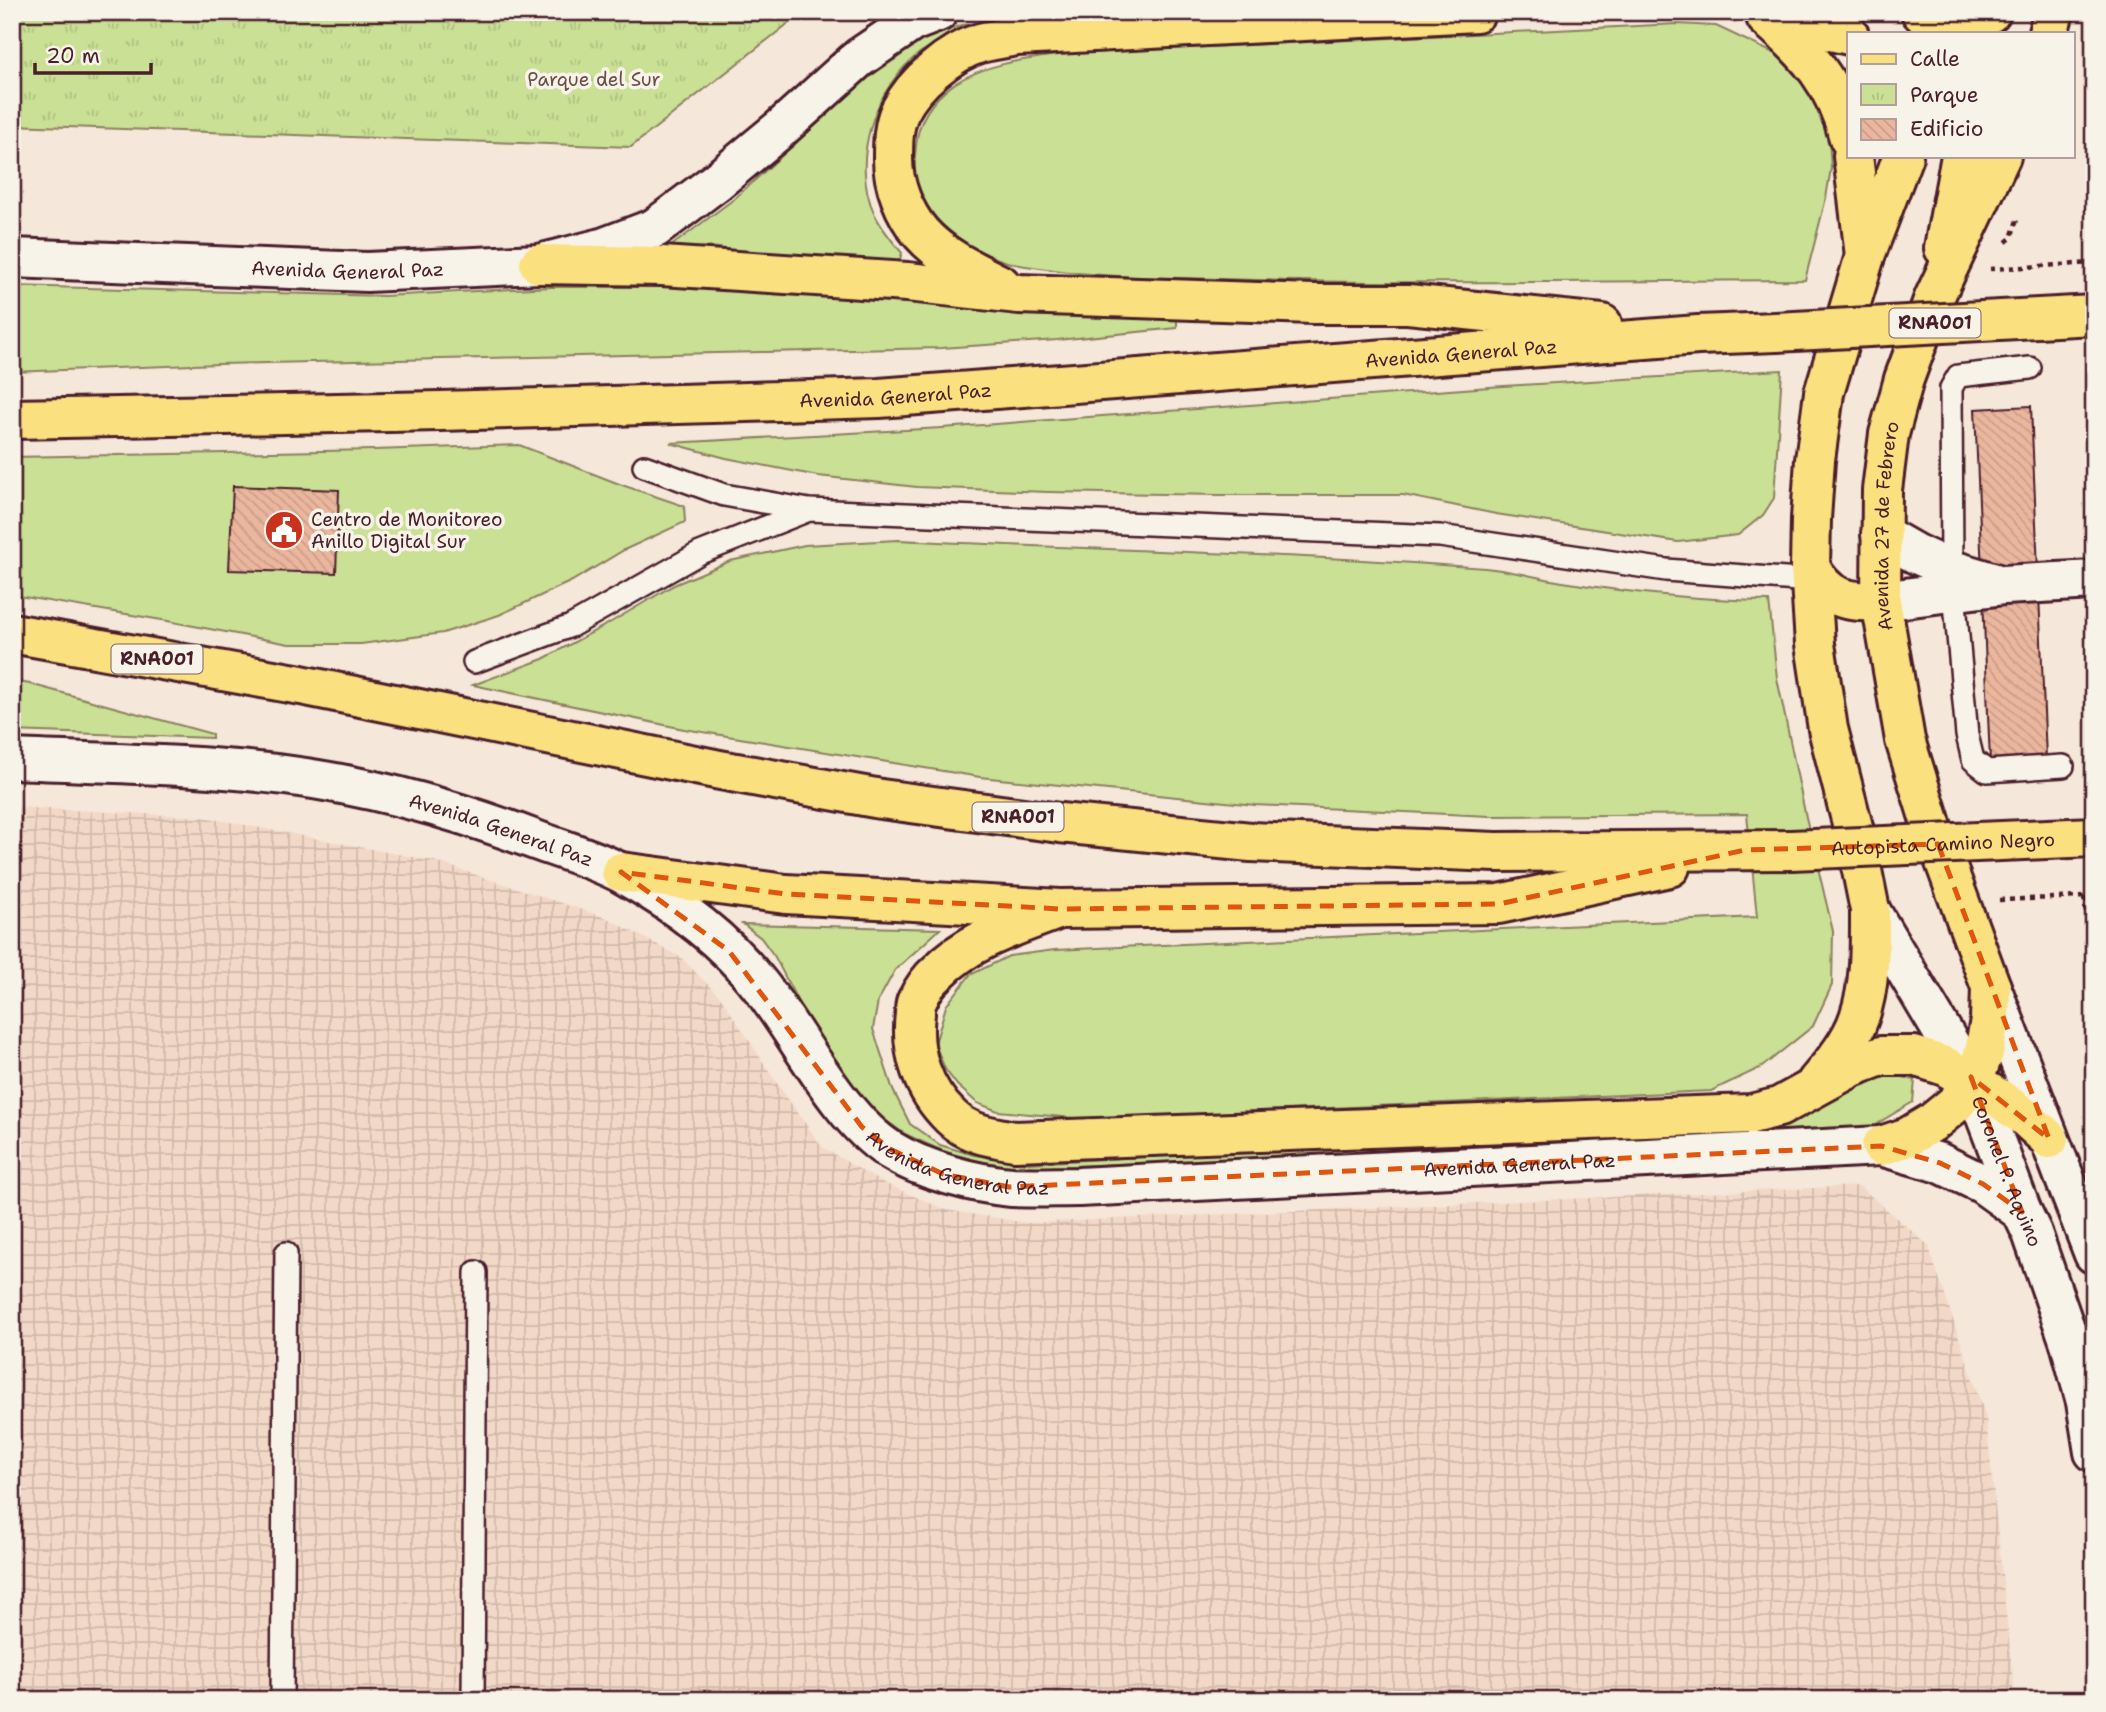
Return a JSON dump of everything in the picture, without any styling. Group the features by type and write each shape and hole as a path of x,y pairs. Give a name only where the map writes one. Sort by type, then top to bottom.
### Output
{"main road":[{"path":"1019,294 971,271 939,250 920,232 906,211 893,173 893,140 900,112 917,85 944,62 978,44 1017,36 1476,12"},
{"path":"1921,12 1941,32"},
{"path":"1953,32 1962,12"},
{"path":"1962,32 1991,12"},
{"path":"2048,32 2054,12"},
{"path":"1759,15 1847,36"},
{"path":"1759,15 1796,43 1820,72 1843,115 1847,130"},
{"path":"1853,158 1864,256"},
{"path":"1812,1089 1840,1053 1859,1019 1869,976 1870,910 1854,831 1828,729 1815,644 1811,519 1815,460 1824,393 1864,256 1902,158"},
{"path":"1934,298 1961,158"},
{"name":"Avenida 27 de Febrero","path":"1991,987 1931,824 1905,740 1881,601 1881,534 1882,490 1889,434 1904,379 1934,298 2000,158"},
{"path":"539,264 662,266 907,282 1019,294 1313,304 1408,304 1698,335"},
{"name":"Avenida General Paz","path":"12,419 441,411 879,398 1698,335 2094,315"},
{"path":"1811,574 1838,597 1858,603 1881,601"},
{"name":"RNA001","path":"12,633 302,685 747,775 881,799 1060,823 1251,842 1442,850 1745,850"},
{"name":"Autopista Camino Negro","path":"1745,850 2094,837"},
{"path":"621,872 786,894 1060,909 1499,904 1745,850"},
{"path":"1060,909 986,939 960,953 936,973 916,1001 912,1033 918,1063 930,1092 952,1118 981,1135 1015,1141 1751,1114 1779,1107 1852,1067 1881,1056 1913,1056 1945,1066 2000,1099 2049,1139"},
{"path":"1881,1146 1908,1137 1933,1122 1955,1104 1973,1083 1984,1052 1991,987"}],"street":[{"name":"Avenida General Paz","path":"12,258 367,272 539,264 602,248 655,228 779,130 859,58 912,22 937,12"},
{"path":"1881,534 1916,554 1954,581"},
{"path":"1881,601 1954,581 2004,585 2094,580"},
{"name":"Avenida General Paz","path":"12,759 185,766 287,775 393,795 505,828 621,872 697,923 729,951 759,984 862,1127 890,1149 943,1174 1009,1186 1079,1187 1881,1146 1940,1163 1983,1184 2022,1212"},
{"name":"Coronel P. Aquino","path":"1870,910 1973,1083 2032,1233 2070,1343 2086,1402 2094,1452"},
{"path":"1991,987 2094,1254"}],"lane":[{"path":"2030,369 1958,376 1951,388 1954,581 1967,735 1973,760 1986,771 2063,766"},
{"path":"644,466 724,495 809,510 1440,536 1666,570 1811,574"},
{"path":"474,662 572,626 700,553 809,510"},
{"path":"282,1700 286,1252"},
{"path":"473,1700 476,1272"}],"path":[{"path":"1985,270 2094,263"},
{"path":"2094,895 2084,897 2094,979"}],"highlighted area":[{"path":"1938,844 2049,1139 1971,1077 2022,1212 1983,1184 1940,1163 1881,1146 1009,1187 943,1174 890,1149 862,1127 729,951 621,872 786,894 1060,909 1499,904 1745,850"}],"shaded area":[{"path":"12,807 203,817 434,861 607,918 680,957 722,999 822,1147 879,1181 946,1210 1028,1223 1859,1186 1928,1245 1986,1418 2015,1700 12,1700"}],"green space":[{"name":"Parque del Sur","path":"12,12 803,12 631,147 12,125"},
{"path":"1078,12 1176,12 965,30 921,52 891,84 871,125 865,170 867,192 874,213 902,253 899,262 761,254 711,247 667,249 734,199 867,79 915,43 962,25"},
{"path":"1677,24 1716,26 1780,56 1797,74 1811,95 1829,140 1831,168 1805,280 1366,282 1134,277 1068,272 1012,263 968,244 935,216 926,205 916,181 914,163 917,136 933,103 946,90 966,77 1008,63 1065,54"},
{"path":"12,286 384,296 551,287 684,287 784,292 1027,313 1177,317 1177,328 941,348 219,364 12,372"},
{"path":"1782,370 1774,498 1763,515 1738,535 1678,542 1496,514 1403,495 1219,495 917,487 818,476 726,458 670,443 942,428 1503,386"},
{"path":"519,445 684,506 685,522 624,550 572,581 499,615 443,633 361,644 289,644 12,595 12,457"},
{"path":"898,540 1265,555 1485,568 1640,593 1769,601 1777,678 1833,931 1832,985 1813,1026 1762,1067 1711,1091 1085,1119 998,1111 977,1103 957,1085 945,1069 935,1044 946,1006 970,975 1009,956 1055,950 1757,917 1747,814 1490,816 1255,805 980,777 684,729 473,685 543,659 674,585 730,561 805,545"},
{"path":"12,681 212,734 212,738 12,731"},
{"path":"743,924 940,929 895,970 878,1001 873,1029 893,1090 910,1124 940,1145 974,1155 1029,1163 1787,1123 1844,1089 1887,1073 1915,1080 1913,1102 1873,1126 1802,1134 1027,1168 964,1161 905,1134 849,1090 823,1051 775,957 761,938"}],"building":[{"path":"2031,406 2046,758 1990,761 1975,409"},
{"name":"Centro de Monitoreo Anillo Digital Sur","path":"233,486 339,490 336,573 229,570"}],"place":[{"name":"Centro de Monitoreo Anillo Digital Sur","path":"284,530"}]}
